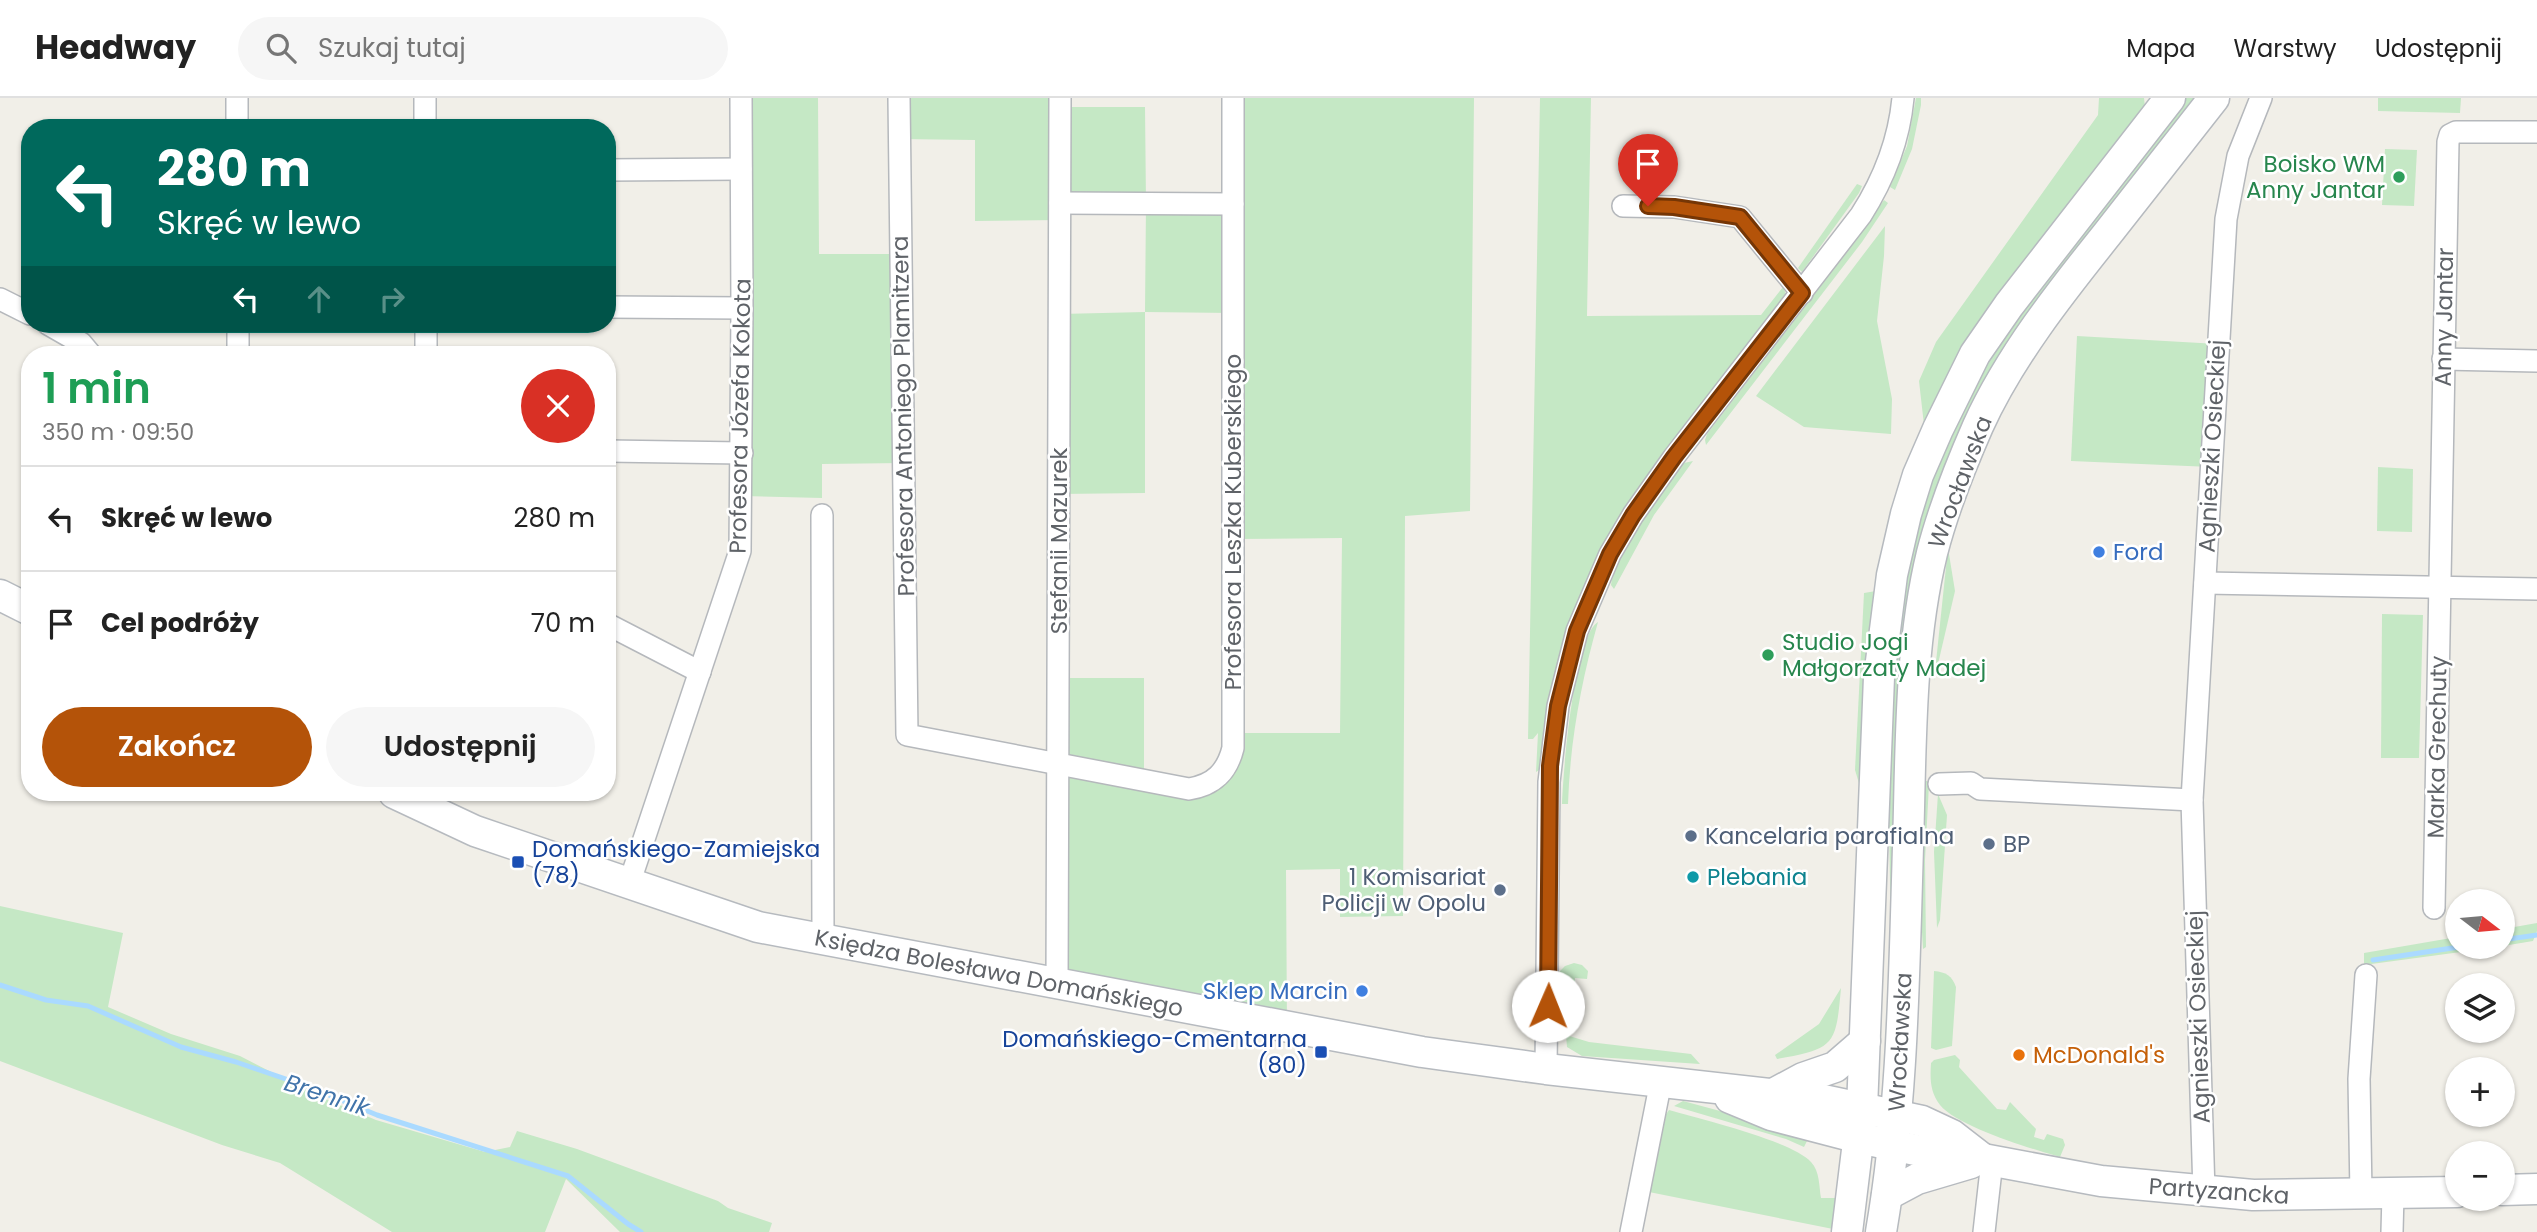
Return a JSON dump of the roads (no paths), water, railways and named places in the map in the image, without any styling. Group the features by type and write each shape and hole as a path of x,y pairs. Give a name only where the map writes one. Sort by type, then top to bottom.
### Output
{"main road":[{"name":"Wrocławska","path":"1847,1232 1860,1124 1865,1041 1879,677 1892,575 1906,514 1918,475 1975,354 2009,305 2170,98"},
{"name":"Wrocławska","path":"1881,1232 1902,1055 1912,741 1918,641 1932,555 1944,513 1979,425 2006,372 2072,278 2214,98"},
{"path":"0,595 21,606"},
{"name":"Księdza Bolesława Domańskiego","path":"411,801 475,831 758,927 1422,1052 1546,1069 1823,1100 1860,1124"},
{"path":"1775,1093 1803,1078 1835,1067 1865,1041"},
{"name":"Księdza Bolesława Domańskiego","path":"1707,1088 1771,1115 1860,1124"},
{"name":"Partyzancka","path":"1860,1124 1895,1131 1944,1156 1987,1160 2101,1181 2204,1192 2265,1195 2445,1192"},
{"path":"1887,1195 1917,1179 1987,1160"},
{"path":"2515,1190 2537,1189"}],"street":[{"path":"237,98 237,119"},
{"path":"425,98 425,119"},
{"name":"Profesora Józefa Kokota","path":"629,884 740,551 741,98"},
{"name":"Profesora Antoniego Plamitzera","path":"899,98 907,735"},
{"name":"Stefanii Mazurek","path":"1057,984 1060,98"},
{"name":"Profesora Leszka Kuberskiego","path":"907,735 1189,789 1211,783 1219,777 1230,758 1233,733 1233,98"},
{"path":"1546,1069 1550,771 1558,706 1577,631 1604,565 1633,515 1878,189 1891,159 1903,98"},
{"name":"Agnieszki Osieckiej","path":"2204,1192 2192,800 2226,219 2238,156 2261,98"},
{"name":"Anny Jantar","path":"2440,587 2447,158 2450,135 2456,132 2537,132"},
{"path":"616,170 741,169"},
{"path":"1060,203 1233,204"},
{"path":"1623,206 1674,207 1740,217 1802,293"},
{"path":"0,299 21,310"},
{"path":"616,307 742,308"},
{"path":"64,333 84,346"},
{"path":"2443,359 2537,360"},
{"path":"616,451 742,453"},
{"path":"822,515 823,941"},
{"path":"2205,583 2537,589"},
{"name":"Marka Grechuty","path":"2434,908 2440,587"},
{"path":"616,629 700,672"},
{"path":"1939,784 1971,783 1980,789 2192,800"},
{"path":"2361,1194 2359,1079 2366,975"},
{"path":"1631,1232 1661,1081"},
{"path":"1984,1232 1987,1160"},
{"path":"2392,1232 2393,1194"}],"waterway":[{"path":"2515,938 2537,935"},
{"path":"2373,960 2445,949"},
{"name":"Brennik","path":"0,985 46,1000 88,1006 181,1047 236,1062 312,1088 377,1115 568,1176 641,1232"}],"place":[{"name":"Boisko WM Anny Jantar","path":"2399,177"},
{"name":"Ford","path":"2099,552"},
{"name":"Studio Jogi Małgorzaty Madej","path":"1768,655"},
{"name":"Kancelaria parafialna","path":"1691,836"},
{"name":"BP","path":"1989,844"},
{"name":"Domańskiego-Zamiejska (78)","path":"518,862"},
{"name":"Plebania","path":"1693,877"},
{"name":"1 Komisariat Policji w Opolu","path":"1500,890"},
{"name":"Sklep Marcin","path":"1362,991"},
{"name":"Domańskiego-Cmentarna (80)","path":"1321,1052"},
{"name":"McDonald's","path":"2019,1055"}]}
